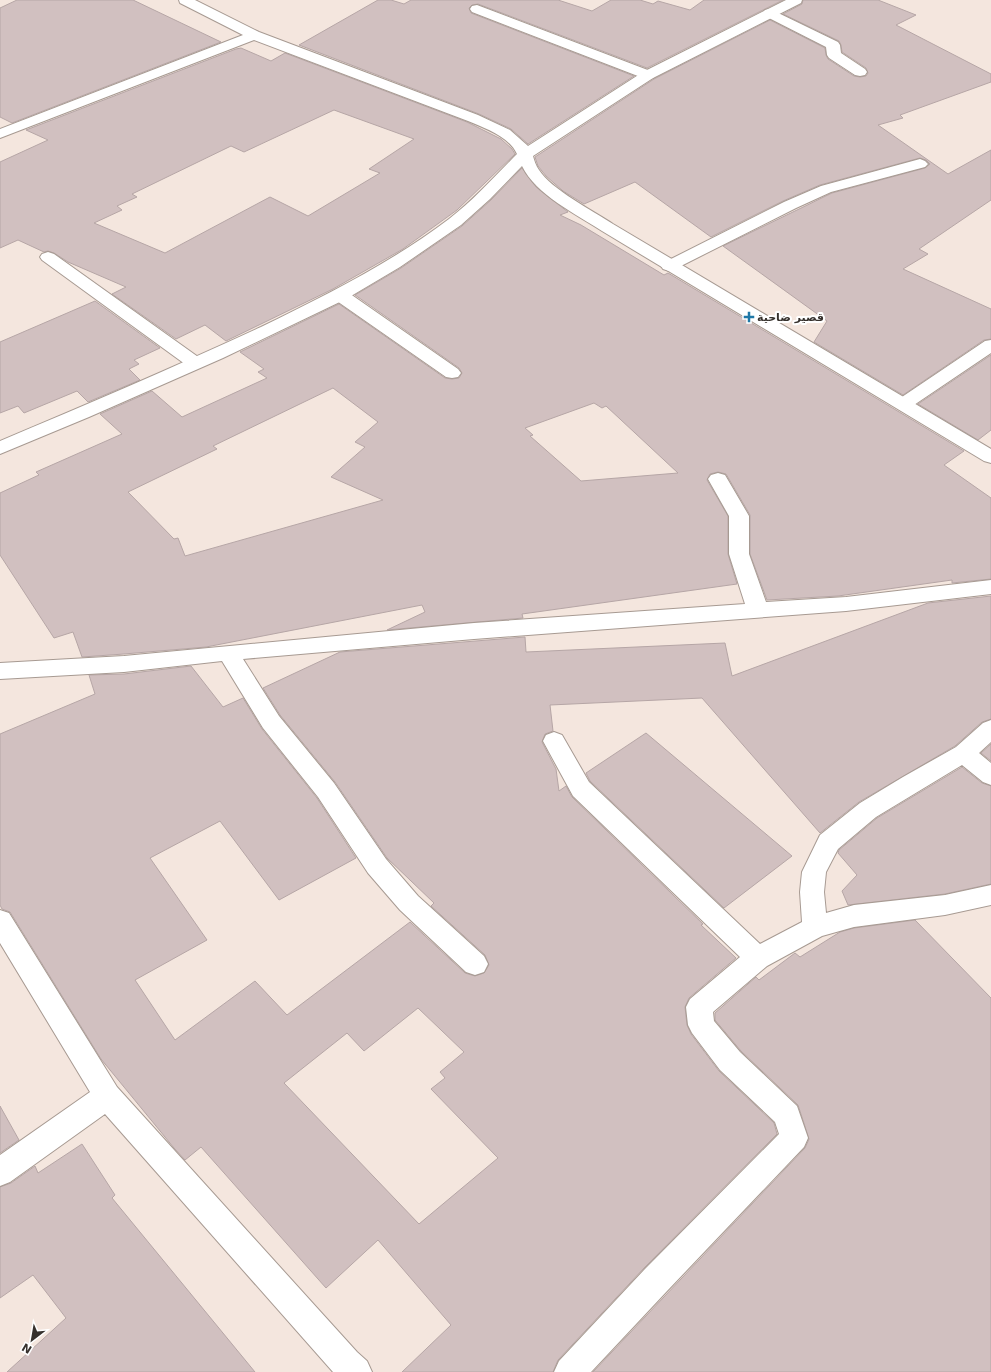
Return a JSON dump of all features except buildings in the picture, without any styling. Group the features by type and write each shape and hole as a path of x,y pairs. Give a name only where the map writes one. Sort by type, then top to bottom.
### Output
{"street":[{"path":"185,0 254,36 473,118 515,141 525,154 529,167 538,180 554,193 669,266 905,403 991,457"},
{"path":"0,448 195,363 340,295 394,264 455,222 485,196 525,154 648,75 796,0"},
{"path":"477,9 648,75"},
{"path":"770,13 833,45 834,54 860,72"},
{"path":"0,134 254,36"},
{"path":"669,266 790,205 826,189 920,164"},
{"path":"48,258 195,363"},
{"path":"340,295 452,373"},
{"path":"905,403 991,344"},
{"path":"718,479 739,516 739,554 758,611"},
{"path":"0,671 124,664 474,631 846,604 991,587"},
{"path":"228,653 271,722 326,790 377,866 409,903 475,964"},
{"path":"815,927 812,892 814,872 829,842 868,810 911,783 964,753 991,729"},
{"path":"554,741 581,789 758,958"},
{"path":"964,753 991,776"},
{"path":"570,1372 656,1280 794,1138 787,1115 730,1061 701,1024 699,1007 758,958 815,927 854,916 945,905 991,895"},
{"path":"0,921 107,1096 346,1369"},
{"path":"0,1172 107,1096"}],"place":[{"name":"قصير ضاحية","path":"749,317"}]}
